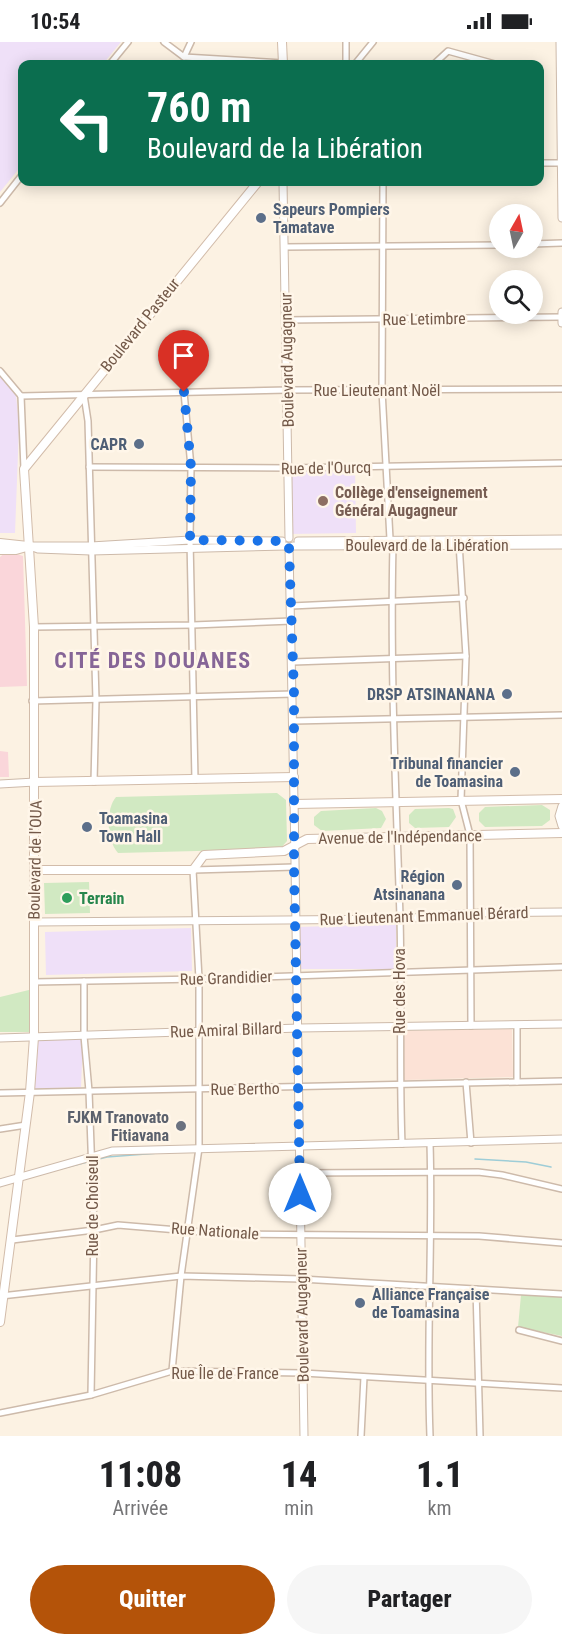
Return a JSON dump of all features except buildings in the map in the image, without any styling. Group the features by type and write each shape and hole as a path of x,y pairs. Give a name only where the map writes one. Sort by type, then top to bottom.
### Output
{"main road":[{"path":"282,42 283,60"},
{"name":"Boulevard Pasteur","path":"24,469 255,186"},
{"name":"Boulevard de l'OUA","path":"0,1322 20,1176 34,1037 35,783 32,701 34,627 24,469"},
{"name":"Boulevard de la Libération","path":"0,543 30,546"},
{"name":"Boulevard de la Libération","path":"0,550 16,550 30,546"},
{"path":"35,783 294,777"},
{"path":"294,801 562,799"},
{"name":"Avenue de l'Indépendance","path":"194,870 204,855 284,851 307,839 562,833"},
{"path":"34,870 194,870"}],"street":[{"path":"113,60 128,42"},
{"path":"164,42 184,57 226,60"},
{"path":"184,57 191,42"},
{"path":"345,42 346,60"},
{"path":"358,60 373,42"},
{"path":"560,42 562,218"},
{"path":"438,60 448,51 481,60"},
{"path":"544,164 561,163"},
{"path":"0,202 18,180"},
{"name":"Boulevard Augagneur","path":"283,186 294,694 294,867 299,1028 304,1436"},
{"name":"Rue des Hova","path":"383,186 382,390 391,542 393,718 400,919 398,1027 402,1144"},
{"path":"543,244 562,243"},
{"path":"285,247 489,245"},
{"path":"562,312 562,323"},
{"name":"Rue Letimbre","path":"286,320 562,317"},
{"path":"0,371 21,396"},
{"name":"Rue Lieutenant Noël","path":"21,396 287,390 562,389"},
{"path":"184,392 191,467 195,780"},
{"path":"83,394 88,420 94,627 96,700 94,782"},
{"name":"Boulevard de l'OUA","path":"21,396 24,469"},
{"name":"Rue de l'Ourcq","path":"89,467 290,468 562,463"},
{"name":"Boulevard de la Libération","path":"459,542 562,539"},
{"path":"459,542 466,656 466,716 461,800 470,835 473,913 471,1026"},
{"name":"Boulevard de la Libération","path":"30,546 38,549 91,549 191,543 562,544"},
{"path":"291,606 464,598"},
{"path":"34,627 291,621"},
{"path":"293,662 466,656"},
{"path":"32,701 294,694"},
{"path":"294,721 562,715"},
{"path":"0,784 35,783"},
{"path":"562,806 559,816 562,826"},
{"path":"172,1371 181,1276 199,1148 199,979 194,870 294,867"},
{"name":"Rue Lieutenant Emmanuel Bérard","path":"34,922 400,919 473,913 562,912"},
{"name":"Rue Grandidier","path":"33,982 562,967"},
{"name":"Rue de Choiseul","path":"84,981 84,1036 89,1091 94,1230 91,1285 91,1395"},
{"name":"Rue Amiral Billard","path":"0,1038 299,1028 562,1024"},
{"path":"517,1025 517,1082"},
{"name":"Rue Bertho","path":"0,1093 562,1081"},
{"path":"466,1082 471,1143"},
{"path":"0,1129 26,1125"},
{"path":"0,1183 112,1151 562,1139"},
{"path":"430,1143 431,1286 428,1380 430,1436"},
{"path":"300,1173 431,1172 502,1175 562,1189"},
{"name":"Rue Nationale","path":"12,1240 118,1225 188,1229 226,1234 430,1234 562,1243"},
{"path":"2,1296 181,1276 301,1279 562,1294"},
{"path":"476,1288 480,1436"},
{"path":"519,1330 562,1341"},
{"name":"Rue Île de France","path":"0,1413 91,1395 172,1371 303,1373 562,1388"},
{"path":"362,1436 364,1377"}],"shaded area":[{"path":"0,42 121,42 106,60 18,60 18,170 0,192"},
{"path":"0,376 16,395 19,427 15,533 0,533"},
{"name":"Collège d'enseignement Général Augagneur","path":"288,468 355,468 356,533 290,534"},
{"path":"7,551 23,556 27,686 0,687 0,557"},
{"path":"0,751 8,752 9,777 0,777"},
{"path":"396,924 396,969 299,969 298,927"},
{"path":"191,928 192,971 46,975 45,932"},
{"path":"512,1029 513,1077 404,1080 402,1031"},
{"path":"83,1037 81,1087 27,1089 33,1041"}],"green space":[{"path":"277,793 286,800 287,841 280,849 118,853 114,848 109,817 116,797"},
{"path":"542,805 550,810 550,820 542,826 485,827 479,821 479,813 485,807"},
{"path":"376,808 382,811 386,819 381,828 322,831 314,825 314,817 321,811"},
{"path":"415,809 453,809 456,817 449,827 415,828 409,823 409,815"},
{"name":"Terrain","path":"89,882 90,913 45,914 44,883"},
{"path":"33,989 29,1032 0,1032 0,997"},
{"path":"521,1295 562,1297 562,1336 518,1327"}],"waterway":[{"path":"60,1169 107,1157 159,1153"},
{"path":"475,1159 526,1162 551,1167"}],"place":[{"name":"Sapeurs Pompiers Tamatave","path":"261,218"},
{"name":"CAPR","path":"139,444"},
{"name":"Collège d'enseignement Général Augagneur","path":"323,501"},
{"name":"DRSP ATSINANANA","path":"507,694"},
{"name":"Tribunal financier de Toamasina","path":"515,772"},
{"name":"Toamasina Town Hall","path":"87,827"},
{"name":"Région Atsinanana","path":"457,885"},
{"name":"Terrain","path":"67,898"},
{"name":"FJKM Tranovato Fitiavana","path":"181,1126"},
{"name":"Alliance Française de Toamasina","path":"360,1303"}],"district":[{"name":"CITÉ DES DOUANES","path":"153,660"}],"route":[{"path":"184,392 191,467 190,540 285,541 286,546 289,547 294,694 294,867 301,1146 300,1194"}]}
